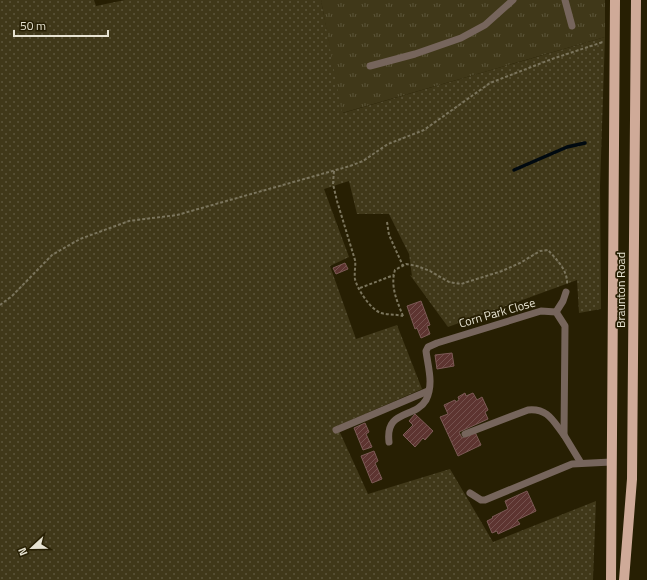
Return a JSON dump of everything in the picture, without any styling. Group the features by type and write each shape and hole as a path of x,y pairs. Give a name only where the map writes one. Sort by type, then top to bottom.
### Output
{"main road":[{"name":"Braunton Road","path":"611,580 615,0"},
{"name":"Braunton Road","path":"624,580 632,471 636,0"}],"lane":[{"path":"370,66 415,54 462,38 485,25 514,0"},
{"path":"565,0 572,26"},
{"path":"564,435 565,326 556,312 563,301 566,292"},
{"name":"Corn Park Close","path":"389,442 388,433 393,422 399,416 421,405 426,399 431,381 426,351 428,347 436,343 541,311 556,312"},
{"path":"336,430 428,391"},
{"path":"465,434 528,410 536,409 544,412 550,417 564,435 581,463"},
{"path":"470,493 481,500 485,500 572,464 611,462"}],"path":[{"path":"0,305 12,296 52,255 80,239 129,220 177,215 350,166 363,161 388,144 424,130 490,83 552,59 614,38"},
{"path":"334,171 333,184 355,260 355,280 372,308 378,312 403,316 396,300 393,283 396,270 406,264 430,271 448,282 461,284 502,271 520,263 540,251 548,250 561,265 565,273 567,281 566,292"},
{"path":"387,222 389,235 403,266"},
{"path":"360,288 394,274"}],"green space":[{"path":"0,0 94,0 96,6 125,0 321,0 343,113 605,37 600,186 601,309 579,313 577,280 448,327 410,275 412,276 409,254 389,214 357,214 349,181 324,189 349,257 330,266 356,339 397,325 422,389 337,426 368,494 450,469 493,542 596,501 593,580 0,580"},
{"path":"321,0 605,0 605,37 342,113"}],"building":[{"path":"345,263 348,269 336,274 333,268"},
{"path":"421,301 430,325 427,326 430,334 421,338 417,328 415,329 407,306"},
{"path":"452,353 454,366 437,369 435,355"},
{"path":"465,393 466,396 473,393 477,400 482,397 488,410 485,412 488,419 459,432 462,438 475,432 481,445 458,456 440,417 448,414 444,405 455,400 456,402 459,400 458,397"},
{"path":"415,414 433,431 425,440 423,438 415,447 403,435 413,425 409,421"},
{"path":"365,423 369,432 366,434 372,447 363,450 354,428"},
{"path":"374,451 378,461 375,463 382,479 372,483 361,456"},
{"path":"527,491 536,511 517,520 520,524 498,534 497,531 492,533 487,521 508,509 505,501"}],"waterway":[{"path":"514,170 567,147 585,143"}]}
